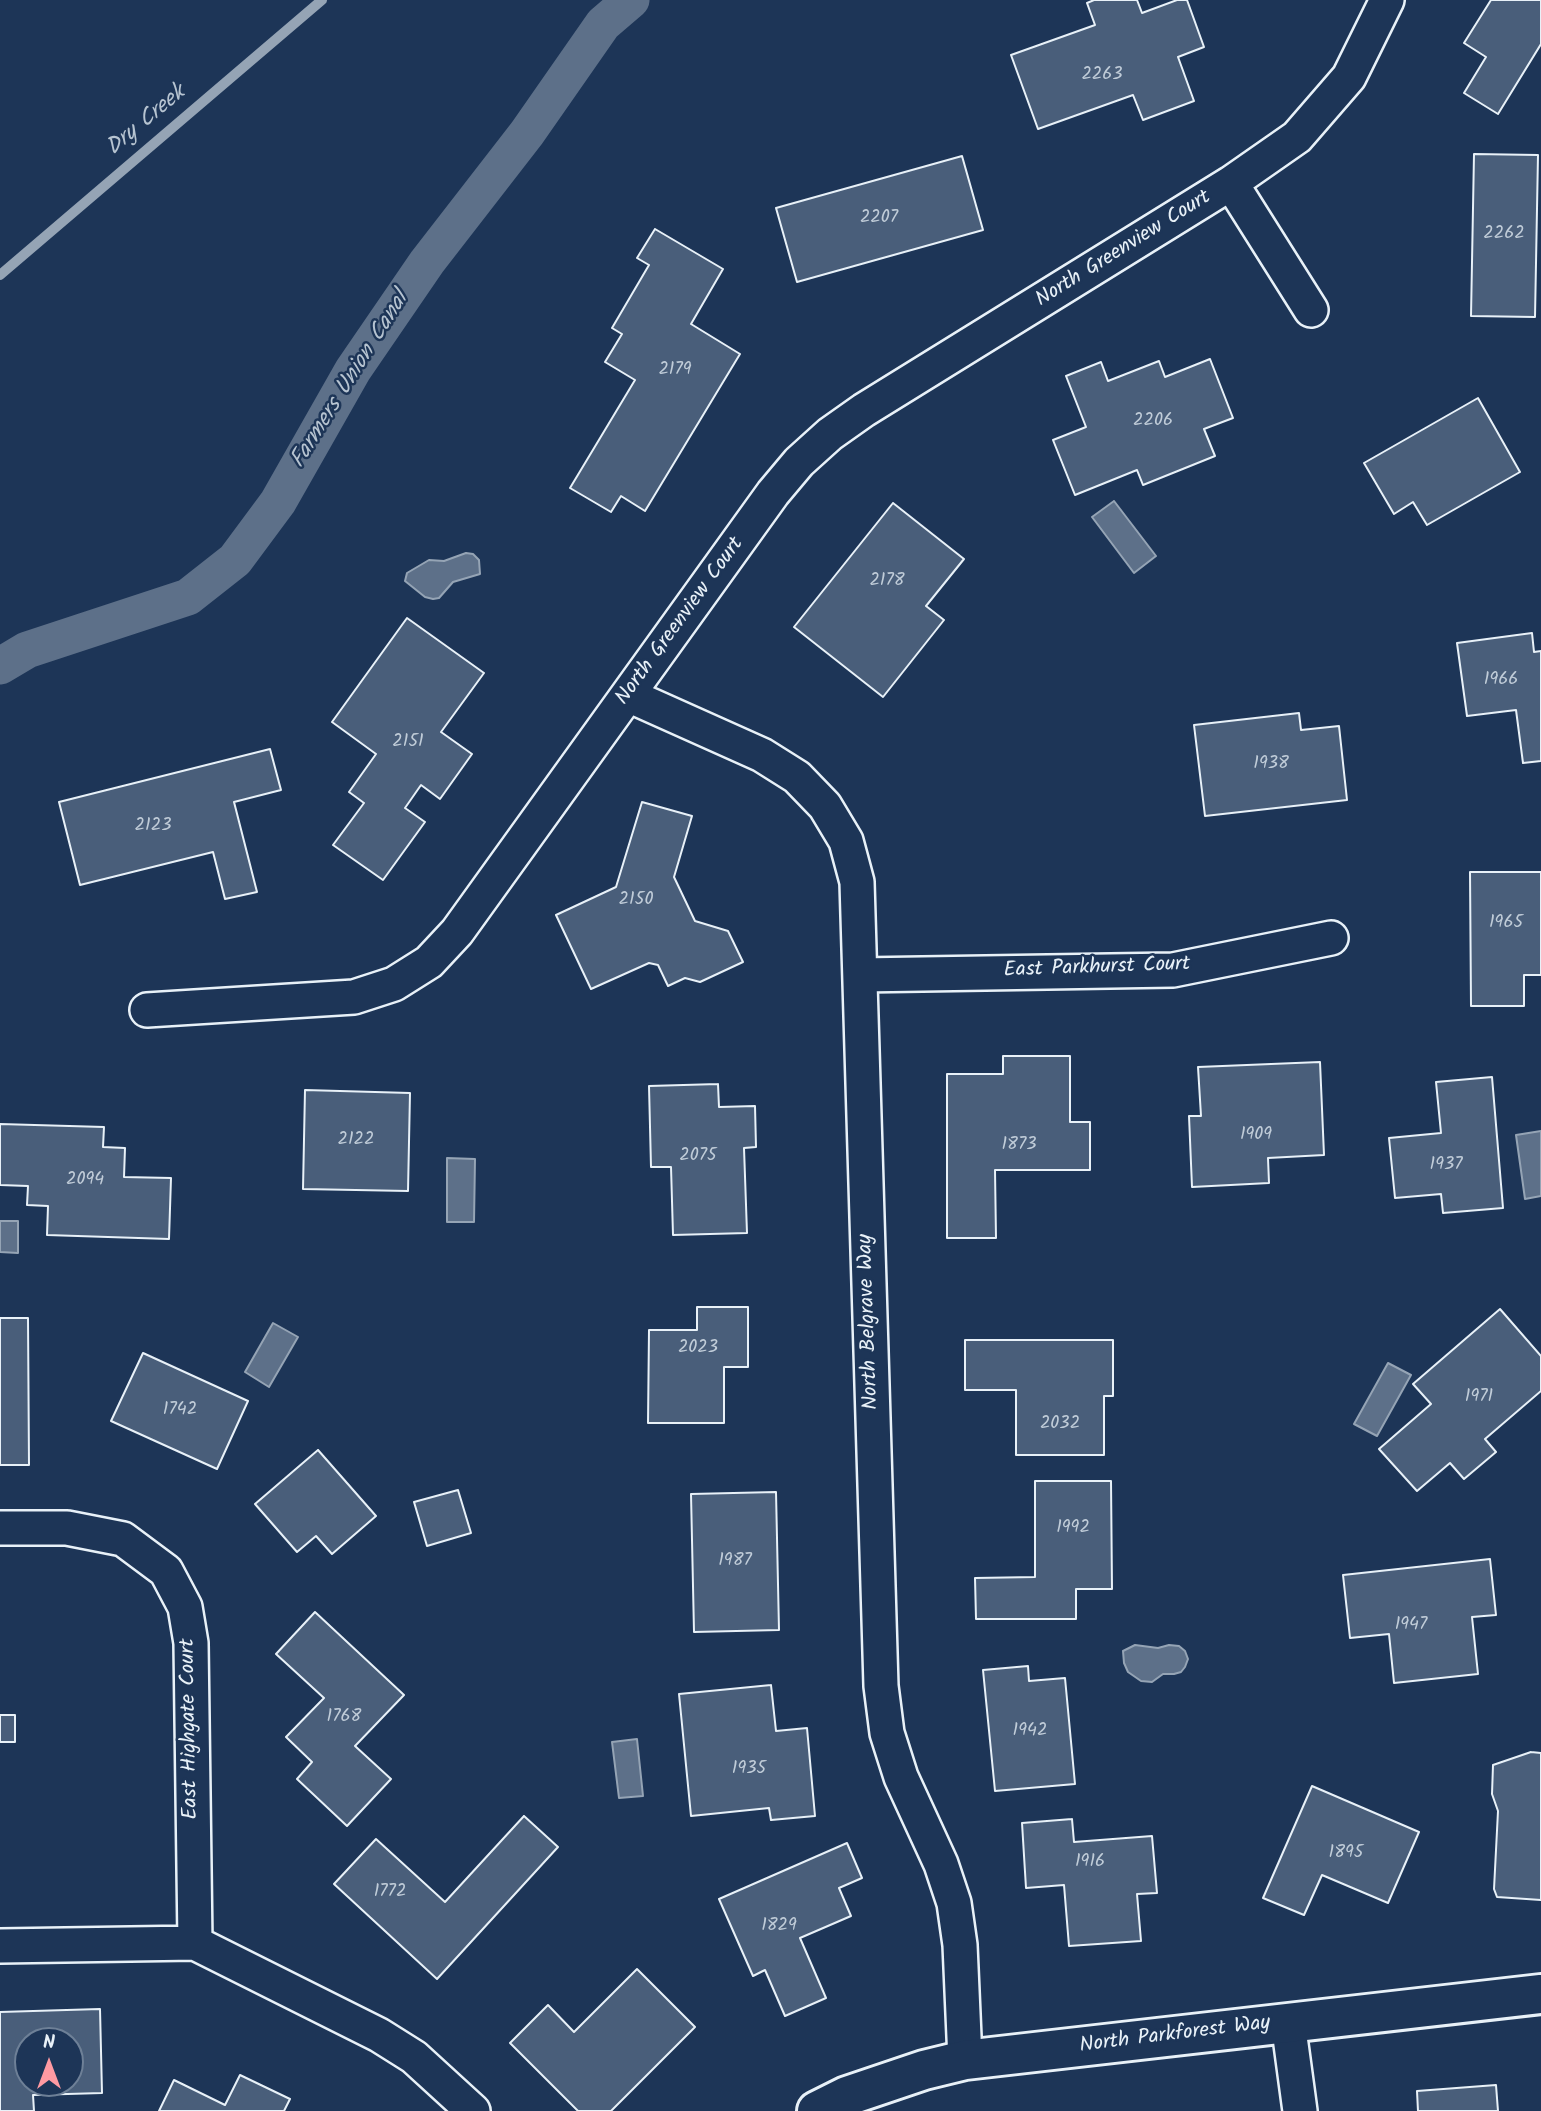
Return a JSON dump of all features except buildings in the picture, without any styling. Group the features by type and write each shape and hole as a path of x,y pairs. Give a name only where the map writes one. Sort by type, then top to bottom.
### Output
{"street":[{"name":"North Greenview Court","path":"147,1010 354,997 394,984 429,962 457,932 773,494 799,462 830,434 863,410 1231,183 1297,137 1349,77 1387,0"},
{"name":"North Greenview Court","path":"1231,183 1311,310"},
{"name":"North Belgrave Way","path":"628,695 762,755 797,777 825,806 846,841 857,882 881,1686 887,1733 901,1777 941,1864 954,1903 960,1945 965,2060"},
{"name":"East Parkhurst Court","path":"860,975 1173,970 1331,938"},
{"name":"East Highgate Court","path":"0,1528 67,1528 123,1539 166,1571 185,1607 191,1643 195,1943"},
{"path":"0,1946 195,1943 379,2035 414,2057 473,2111"},
{"name":"North Parkforest Way","path":"817,2111 847,2096 924,2070 965,2060 1541,1994"},
{"path":"1288,2022 1300,2111"}],"water":[{"path":"1114,501 1156,556 1134,573 1092,517"},
{"path":"466,553 473,554 479,560 480,574 453,582 439,598 425,597 405,581 407,573 429,560 444,561"},
{"path":"1541,1131 1541,1196 1525,1199 1516,1135"},
{"path":"447,1158 475,1159 474,1222 447,1222"},
{"path":"0,1221 18,1221 18,1253 0,1252"},
{"path":"273,1323 298,1337 269,1387 245,1372"},
{"path":"1388,1363 1411,1375 1377,1436 1354,1424"},
{"path":"1135,1645 1158,1648 1179,1646 1188,1659 1181,1672 1163,1674 1152,1682 1141,1681 1128,1672 1124,1663 1123,1651"},
{"path":"637,1739 643,1796 619,1798 612,1742"}],"waterway":[{"name":"Dry Creek","path":"0,275 322,0"},
{"name":"Farmers Union Canal","path":"0,666 27,650 188,597 235,560 278,502 353,370 427,262 527,133 603,24 631,0"}]}
